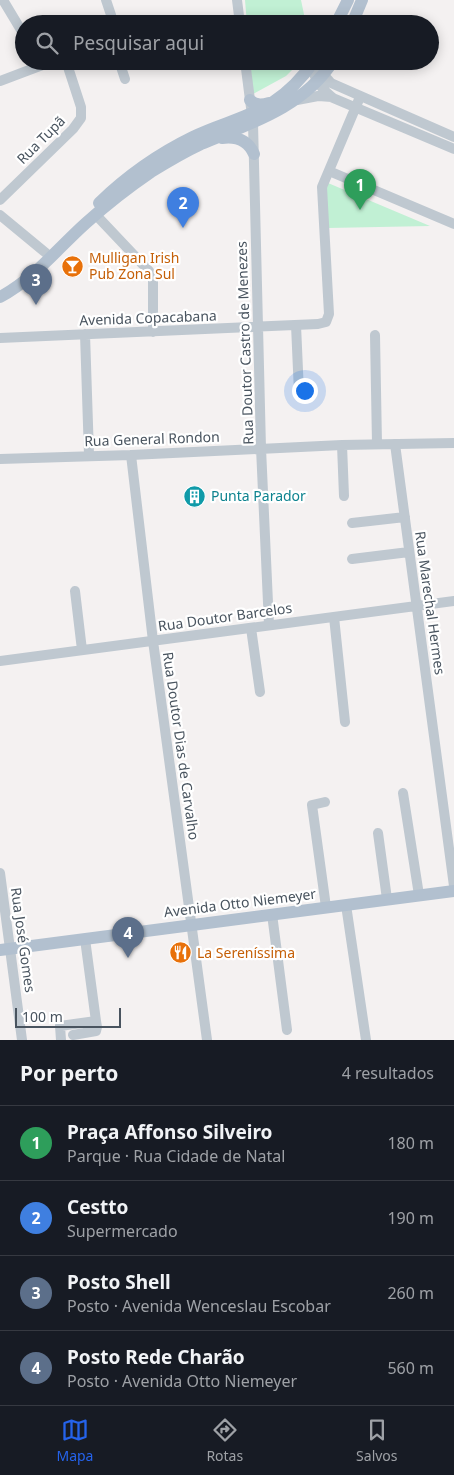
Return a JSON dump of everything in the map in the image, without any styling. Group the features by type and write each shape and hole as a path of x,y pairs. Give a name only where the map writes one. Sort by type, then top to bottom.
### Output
{"main road":[{"path":"340,15 348,0"},
{"path":"356,15 362,0"},
{"path":"0,297 52,258 96,215 152,172 176,156 217,138 252,118 274,102 307,70"},
{"path":"0,287 46,253 131,173 194,136 252,118 294,101 321,79 327,70"},
{"path":"250,100 259,104 274,102"},
{"path":"217,138 241,139 251,147 254,154"},
{"path":"96,215 102,199"},
{"name":"Avenida Otto Niemeyer","path":"5,949 454,891"}],"street":[{"path":"3,0 15,20"},
{"path":"106,0 111,15"},
{"path":"237,0 239,15"},
{"path":"0,81 25,70"},
{"name":"Rua Tupã","path":"0,200 73,129 81,118 81,106 69,70"},
{"path":"122,70 125,79"},
{"name":"Rua Doutor Castro de Menezes","path":"246,70 254,154 258,327 269,625"},
{"path":"313,70 333,98"},
{"path":"321,79 454,137"},
{"path":"294,101 318,96 333,98 454,149"},
{"path":"360,97 329,171 454,224"},
{"name":"Avenida Copacabana","path":"0,338 258,327 326,322 329,314 322,186 329,171"},
{"path":"0,215 46,253"},
{"path":"96,215 149,271 153,279 153,332"},
{"path":"296,325 299,392"},
{"path":"85,334 89,455"},
{"path":"375,335 377,444"},
{"name":"Rua General Rondon","path":"0,459 342,445 454,443"},
{"name":"Rua Marechal Hermes","path":"395,444 454,886"},
{"path":"342,445 344,496"},
{"name":"Rua Doutor Dias de Carvalho","path":"131,455 153,641 207,1040"},
{"path":"352,524 404,516"},
{"path":"352,558 409,552"},
{"path":"74,591 82,650"},
{"name":"Rua Doutor Barcelos","path":"0,661 454,601"},
{"path":"334,617 345,722"},
{"path":"251,628 260,692"},
{"path":"403,793 419,895"},
{"path":"325,802 312,805 326,907"},
{"path":"378,833 388,900"},
{"name":"Rua José Gomes","path":"0,873 5,949 22,1040"},
{"path":"346,905 366,1040"},
{"path":"272,914 287,1030"},
{"path":"73,1035 96,1031 97,1029 98,1020 87,939"},
{"path":"61,1040 60,1026 98,1020"}],"green space":[{"path":"245,0 301,0 304,15 246,15"},
{"path":"251,70 292,70 286,76 253,94"},
{"path":"328,183 430,226 328,228 325,195"}],"place":[{"name":"Praça Affonso Silveiro","path":"360,210"},
{"name":"Cestto","path":"183,228"},
{"name":"Mulligan Irish Pub Zona Sul","path":"73,266"},
{"name":"Posto Shell","path":"36,305"},
{"name":"Punta Parador","path":"195,496"},
{"name":"La Sereníssima","path":"181,953"},
{"name":"Posto Rede Charão","path":"128,958"}]}
